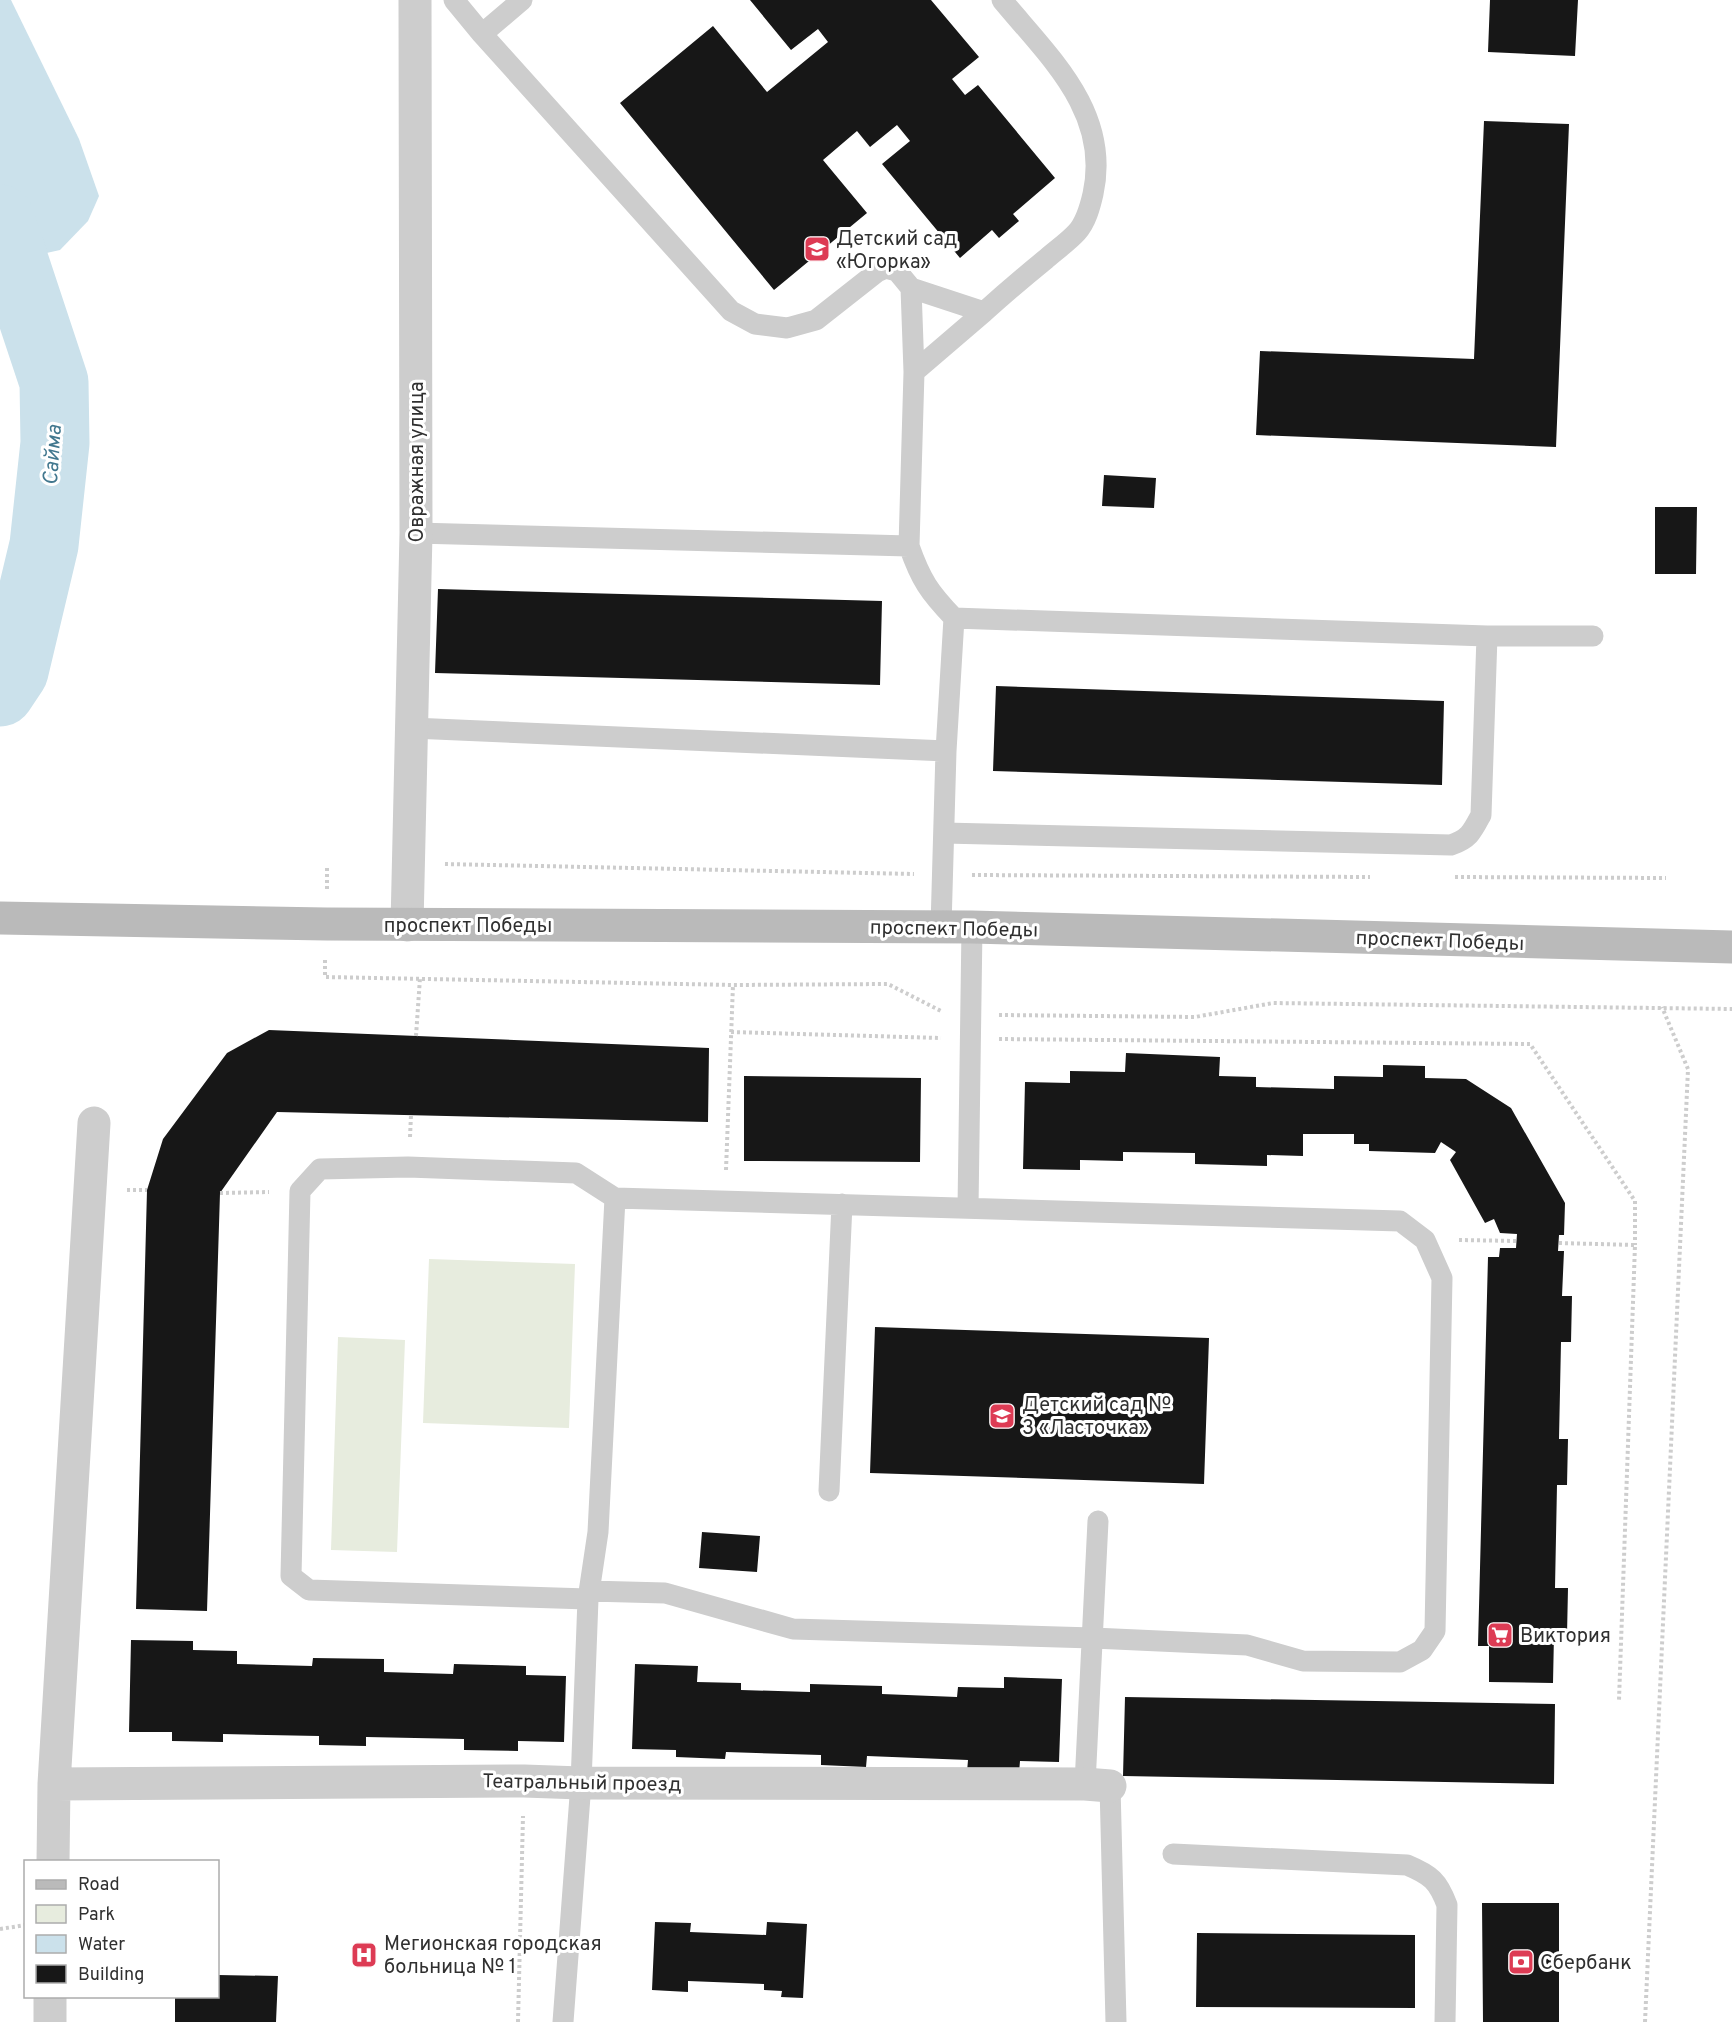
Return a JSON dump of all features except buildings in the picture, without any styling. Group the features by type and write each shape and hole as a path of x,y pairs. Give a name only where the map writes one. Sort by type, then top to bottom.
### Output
{"street":[{"name":"Овражная улица","path":"407,924 416,533 415,0"},
{"name":"проспект Победы","path":"0,918 176,922 956,927 1732,947"},
{"path":"53,1860 54,1784 94,1123"},
{"name":"Театральный проезд","path":"54,1784 524,1780 581,1783 1098,1785"},
{"path":"50,1998 50,2022"}],"lane":[{"path":"454,0 731,311 755,324 787,328 816,320 860,284 886,268 897,271 911,288 984,312"},
{"path":"482,34 522,0"},
{"path":"914,372 1078,231 1089,211 1095,184 1093,141 1080,99 1069,81 1002,0"},
{"path":"911,288 914,372 909,546 918,572 932,595 954,618 1487,636 1593,636"},
{"path":"416,533 909,546"},
{"path":"954,618 942,874 956,927 971,1038 968,1208"},
{"path":"944,833 1450,845 1464,841 1481,816 1487,636"},
{"path":"412,728 946,751"},
{"path":"408,1167 576,1173 615,1198 725,1200 1401,1221 1425,1240 1442,1278 1435,1630 1422,1650 1400,1662 1303,1661 1247,1645 793,1629 665,1593 589,1595 309,1590 291,1576 300,1191 320,1169 408,1167"},
{"path":"563,2022 581,1783 589,1595 598,1532 615,1198"},
{"path":"829,1491 842,1204"},
{"path":"1098,1521 1093,1638 1098,1785 1116,2022"},
{"path":"1173,1854 1407,1865 1424,1872 1440,1887 1447,1905 1445,2022"}],"path":[{"path":"409,863 942,874 1381,877"},
{"path":"1452,877 1666,878"},
{"path":"416,1036 420,978"},
{"path":"725,1200 733,985"},
{"path":"1646,2022 1688,1069 1662,1007"},
{"path":"731,1032 971,1038 1530,1044 1635,1201 1619,1700"},
{"path":"131,1190 147,1190"},
{"path":"220,1193 300,1191"},
{"path":"1425,1240 1517,1241"},
{"path":"1559,1243 1635,1245"},
{"path":"518,2022 524,1780"},
{"path":"0,1929 24,1925"}],"green space":[{"path":"429,1259 575,1264 569,1428 423,1423"},
{"path":"338,1337 405,1340 397,1552 331,1550"}],"water":[{"path":"0,0 11,0 79,139 99,196 88,221 60,250 15,260 0,254"}],"waterway":[{"name":"Сайма","path":"0,219 54,382 55,443 44,545 14,671 0,692"}],"place":[{"name":"Детский сад «Югорка»","path":"817,249"},
{"name":"Детский сад № 3 «Ласточка»","path":"1002,1416"},
{"name":"Виктория","path":"1500,1635"},
{"name":"Мегионская городская больница № 1","path":"364,1955"},
{"name":"Сбербанк","path":"1521,1962"}]}
